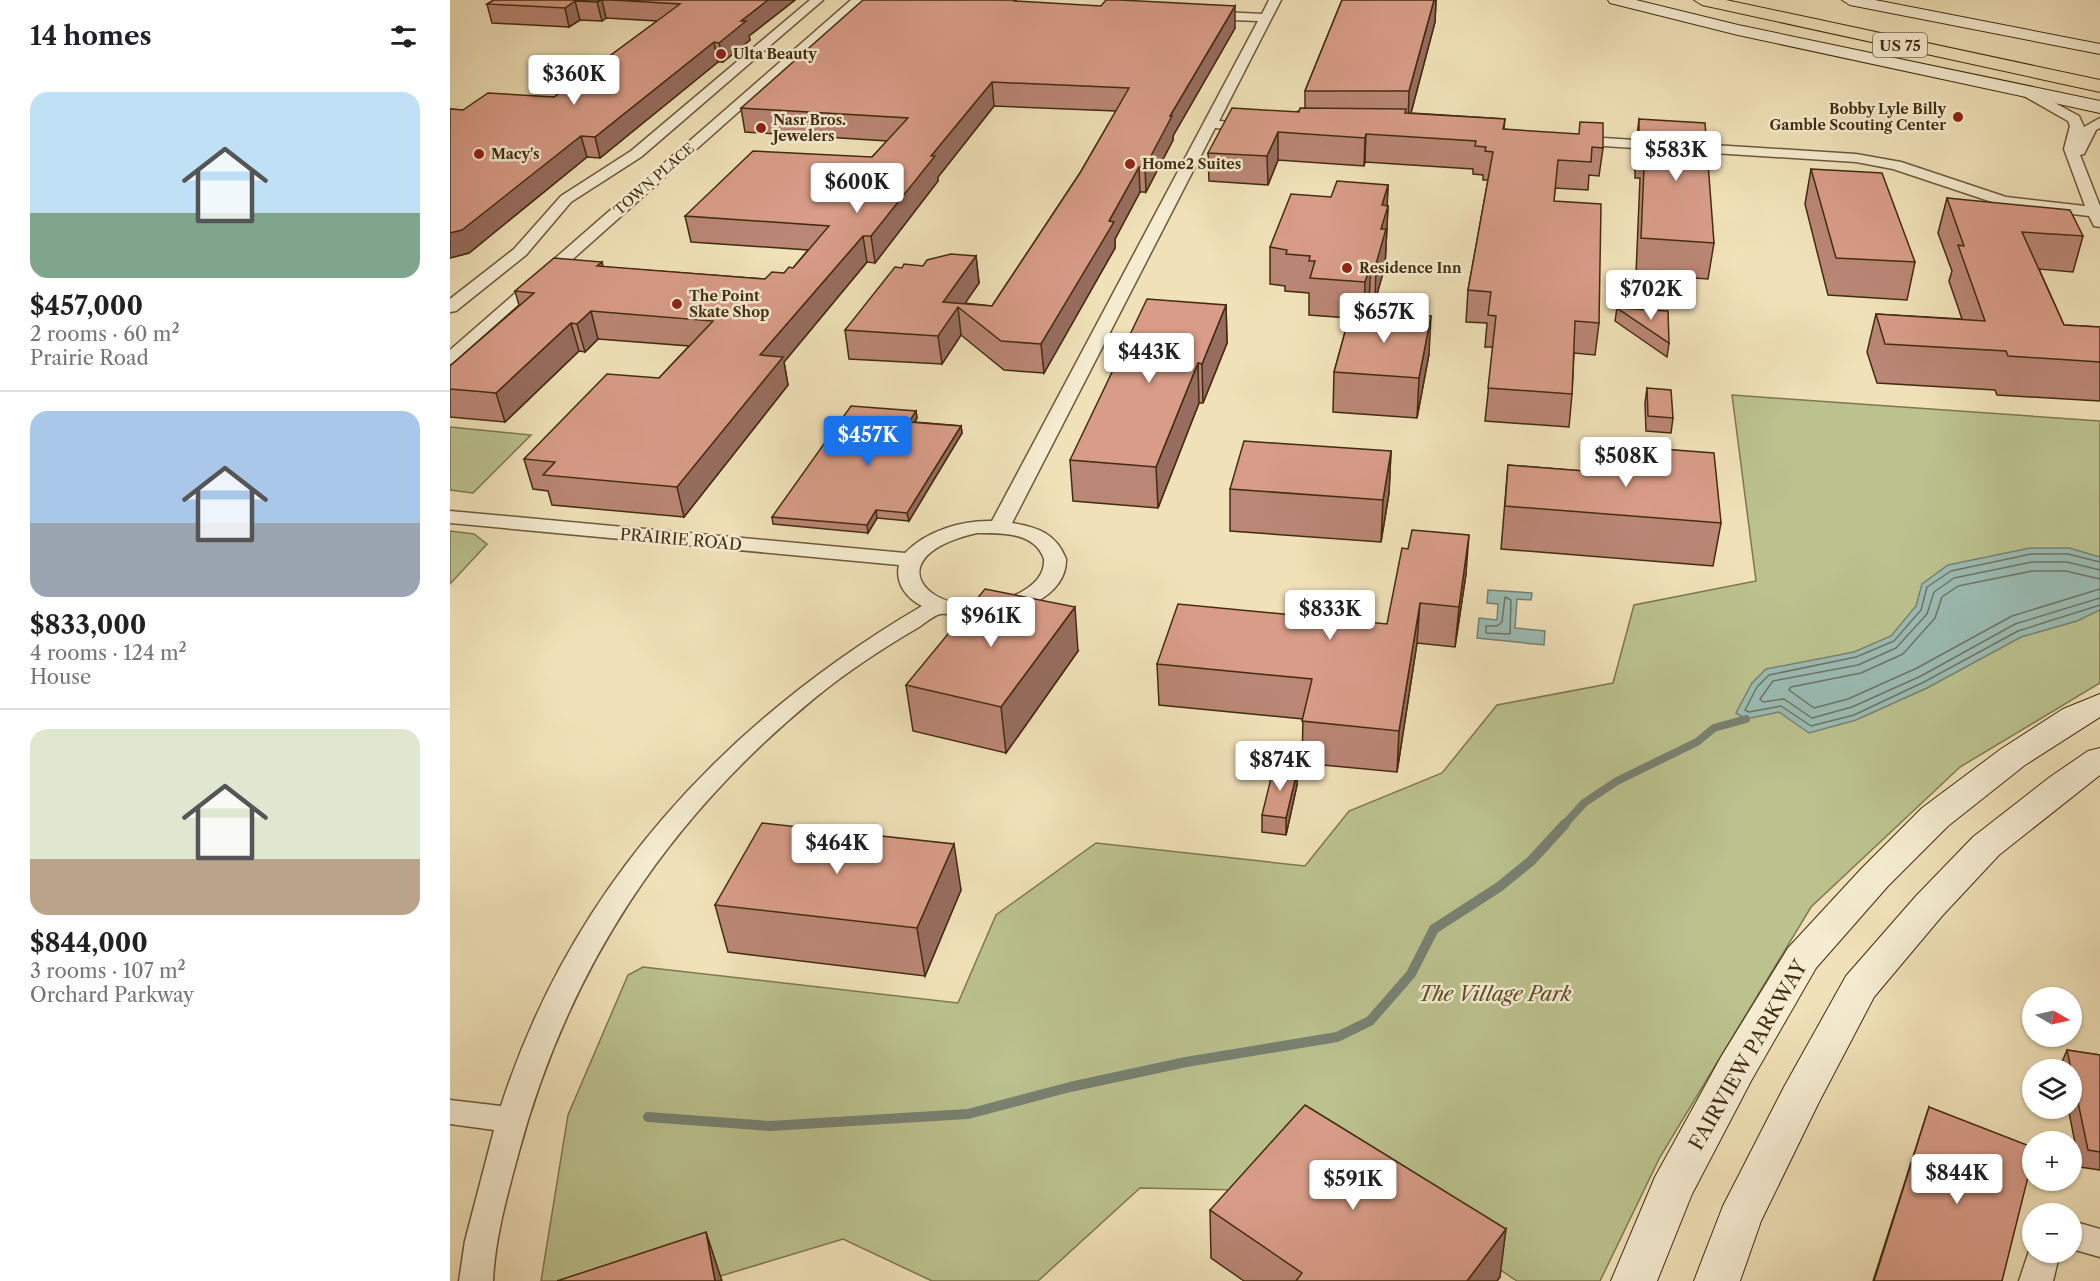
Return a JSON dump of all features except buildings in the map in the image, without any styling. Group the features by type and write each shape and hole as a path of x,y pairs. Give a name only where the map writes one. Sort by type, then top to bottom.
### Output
{"highway":[{"name":"US 75","path":"1702,0 2100,86"},
{"name":"US 75","path":"1754,0 2100,73"}],"street":[{"name":"TOWN PLACE","path":"450,307 520,252 566,199 636,154 817,0"},
{"name":"TOWN PLACE","path":"450,359 858,0"},
{"path":"999,527 1275,0"},
{"path":"1616,0 1738,30 2100,107"},
{"path":"1850,0 2100,50"},
{"path":"1951,21 1970,3"},
{"path":"1195,14 1266,18"},
{"path":"2029,93 2074,119 2077,126 2071,149 2076,157 2081,180 2097,219"},
{"path":"2076,157 2090,128 2100,122"},
{"path":"1210,124 1266,127"},
{"path":"1558,140 1856,158 1896,165 2004,201 2097,219"},
{"name":"PRAIRIE ROAD","path":"450,517 911,560"},
{"path":"977,527 999,527 1020,530 1037,537 1050,547 1055,559 1053,573 1044,586 1029,597 1008,606 984,610 960,610 938,606 921,597 911,586 907,573 911,560 922,549 937,539 977,527"},
{"path":"476,1281 510,1120 544,1028 588,944 636,869 690,803 748,743 809,691 872,645 938,606"},
{"name":"FAIRVIEW PARKWAY","path":"1634,1281 1671,1190 1736,1070 1802,958 1875,877 1935,817 2013,757 2075,716 2100,704"},
{"path":"1717,1281 1739,1220 1799,1099 1860,987 1929,906 1986,846 2062,785 2100,759"},
{"path":"450,1112 510,1120"},
{"path":"2082,1238 2100,1243"},
{"path":"2036,1281 2041,1263"}],"green space":[{"name":"The Village Park","path":"1732,395 2100,421 2100,683 1960,767 1811,907 1660,1157 1600,1281 1517,1281 1301,1137 1239,1190 1140,1188 1038,1281 932,1281 843,1239 704,1281 541,1281 568,1115 628,975 643,967 958,1003 996,915 1096,843 1305,866 1349,811 1442,773 1497,705 1613,683 1634,605 1756,581"},
{"path":"450,427 531,435 473,493 450,490"},
{"path":"450,531 474,534 487,544 450,584"}],"water":[{"path":"2030,548 2069,548 2100,557 2100,610 2077,621 2021,637 1927,688 1856,720 1809,733 1779,712 1746,719 1736,713 1752,683 1766,669 1854,652 1891,636 1916,606 1922,584 1948,565"},
{"path":"1488,590 1532,593 1531,600 1517,599 1515,628 1545,631 1544,645 1477,638 1479,618 1497,620 1498,604 1487,603"}],"waterway":[{"path":"1563,826 1584,803 1617,781 1697,742 1714,728 1746,719"},
{"path":"648,1117 770,1126 968,1114 1070,1087 1186,1062 1337,1037 1370,1021 1411,974 1434,929 1499,887 1531,861 1565,824"}],"place":[{"name":"Ulta Beauty","path":"721,54"},
{"name":"Bobby Lyle Billy Gamble Scouting Center","path":"1958,117"},
{"name":"Nasr Bros. Jewelers","path":"761,128"},
{"name":"Macy's","path":"479,154"},
{"name":"Home2 Suites","path":"1130,164"},
{"name":"Residence Inn","path":"1347,268"},
{"name":"The Point Skate Shop","path":"677,304"}]}
